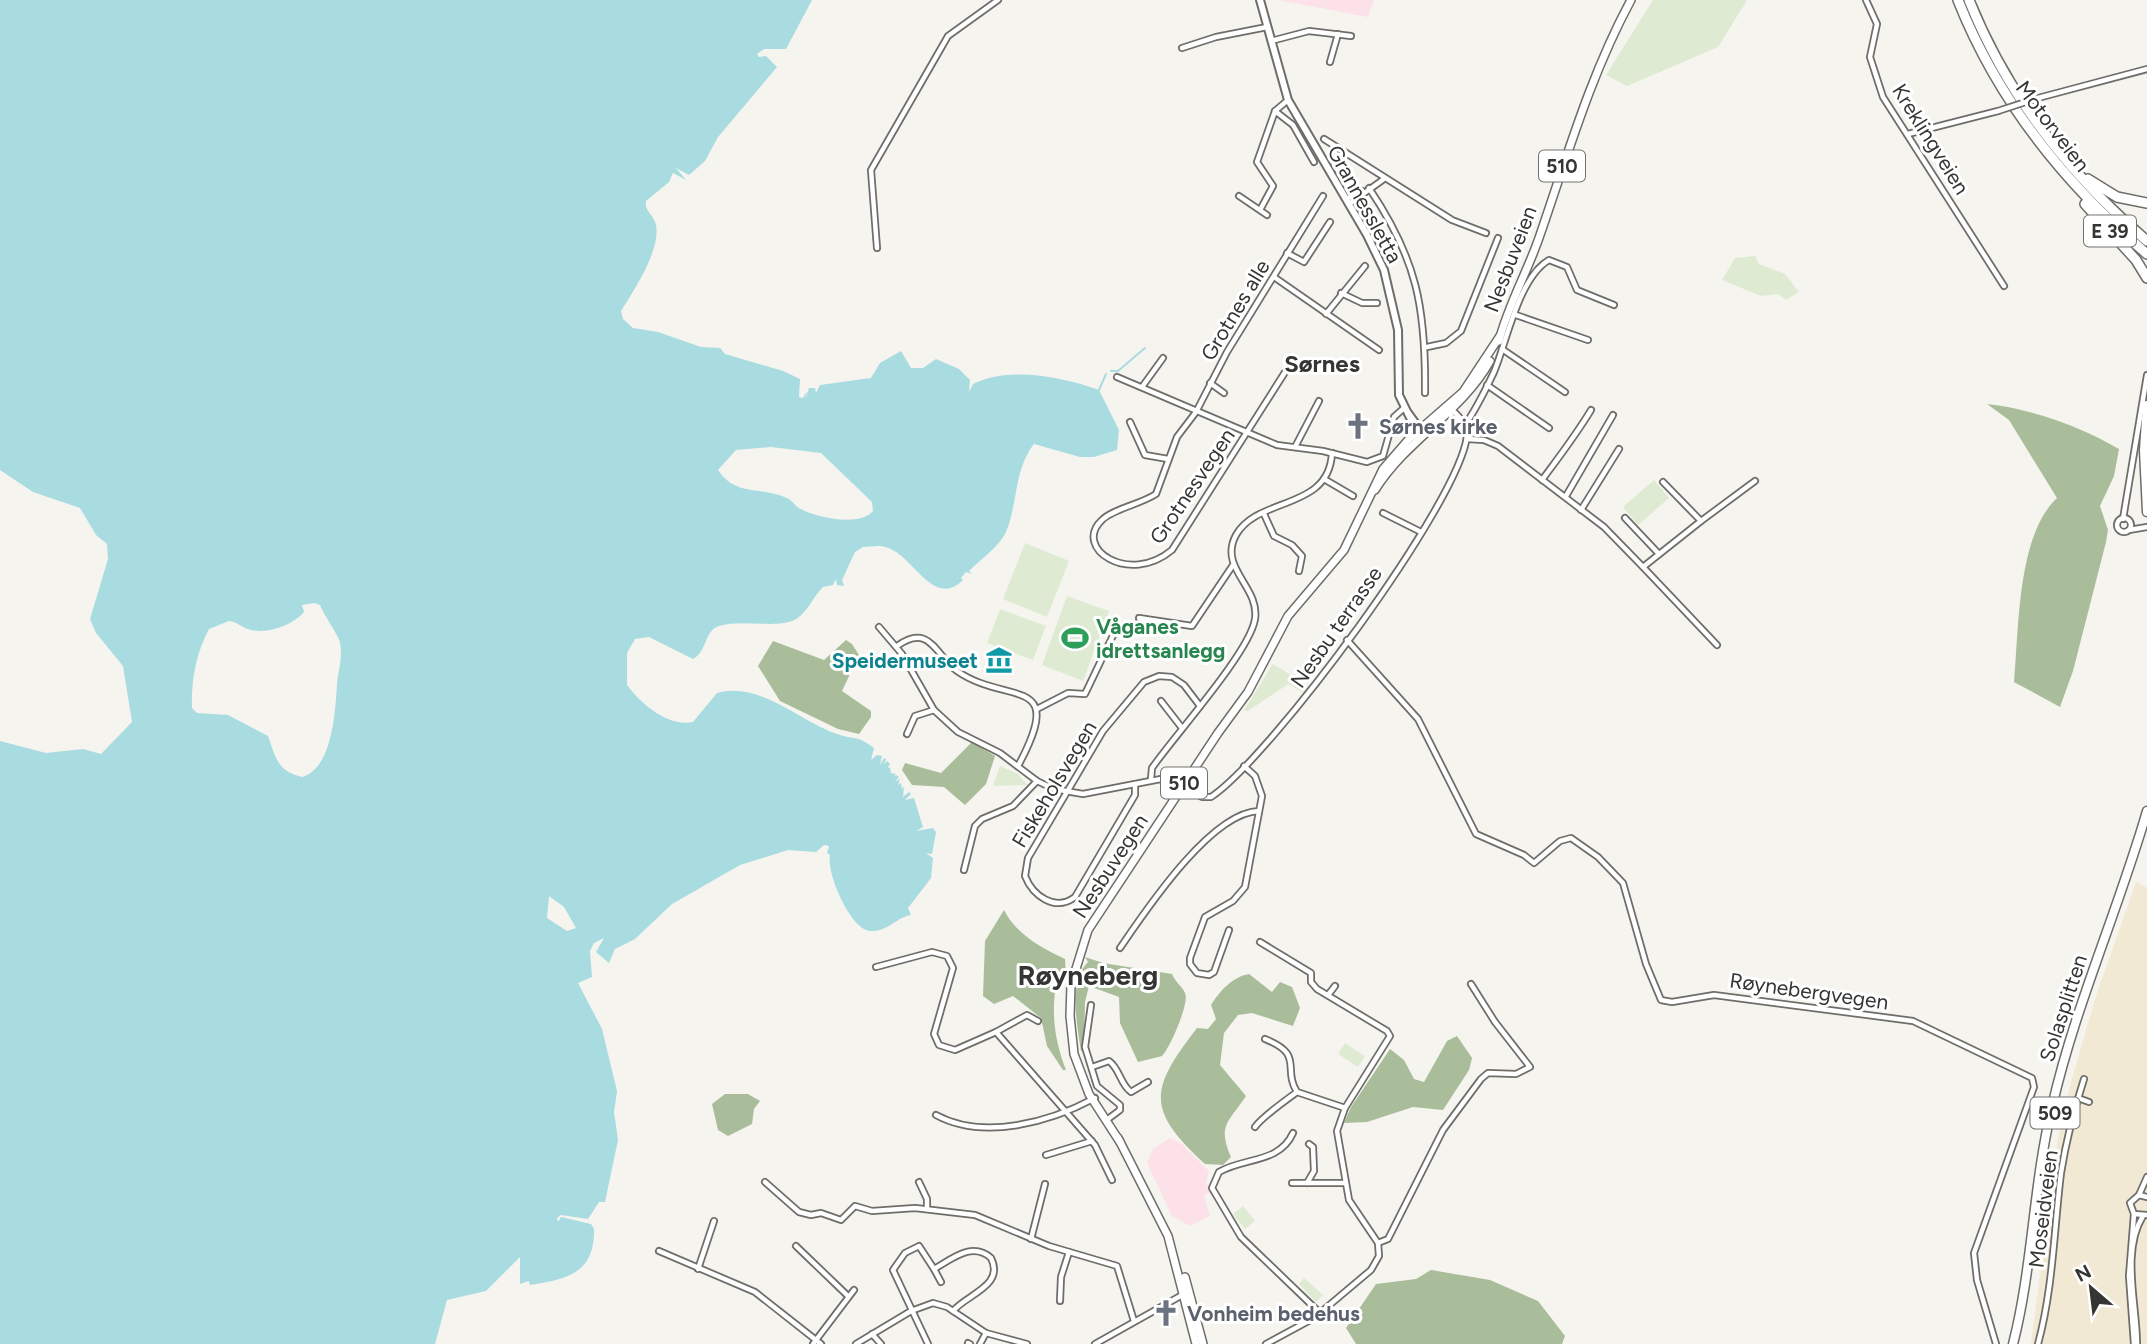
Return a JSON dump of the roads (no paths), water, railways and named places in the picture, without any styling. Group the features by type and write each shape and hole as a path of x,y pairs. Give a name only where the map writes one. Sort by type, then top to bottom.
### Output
{"highway":[{"name":"Motorveien","path":"1958,0 2005,93 2033,135 2074,184 2147,254"},
{"name":"Motorveien","path":"1969,0 2008,79 2037,123 2074,170 2147,241"},
{"name":"E 39","path":"2074,170 2117,197 2147,202"},
{"name":"E 39","path":"2074,184 2084,202 2136,260 2147,278"},
{"path":"2147,405 2147,512"},
{"name":"Solasplitten","path":"2013,1344 2022,1302 2043,1147 2060,1071 2147,811"},
{"name":"Solasplitten","path":"2018,1344 2056,1110 2076,1036 2147,828"}],"main road":[{"name":"Grannessletta","path":"1260,0 1288,100 1377,254 1392,299 1398,339 1398,391 1405,410"},
{"name":"Nesbuveien","path":"1500,336 1540,235 1583,102 1631,0"},
{"name":"Nesbuvegen","path":"1120,1142 1094,1099 1074,1046 1070,997 1082,945 1100,910 1182,785 1252,686 1294,608 1345,550 1363,512 1388,471 1420,432 1450,411 1500,336"},
{"path":"1405,410 1420,432"},
{"name":"Nesbuvegen","path":"1094,1099 1108,1119 1155,1205 1172,1246 1203,1344"},
{"name":"Nesbuvegen","path":"1188,1295 1196,1344"}],"street":[{"path":"877,248 871,170 948,36 998,0"},
{"name":"Kreklingveien","path":"1866,0 1877,24 1870,54 1883,97 2004,285"},
{"path":"1182,48 1227,34 1266,27"},
{"path":"1270,41 1309,31 1351,36"},
{"path":"1330,62 1338,34"},
{"path":"1908,134 2147,69"},
{"path":"1260,210 1273,186 1257,162 1275,111 1288,100"},
{"name":"Grannessletta","path":"1275,111 1293,125 1314,162"},
{"path":"1324,139 1452,220 1486,233"},
{"path":"1348,201 1384,179"},
{"path":"1369,188 1392,224 1410,265 1421,303 1426,347 1425,393"},
{"name":"Grotnes alle","path":"1196,412 1210,383 1323,195"},
{"path":"1239,196 1267,215"},
{"name":"Grotnes alle","path":"1287,253 1304,262 1330,222"},
{"path":"1426,347 1446,343 1461,331 1497,238"},
{"path":"1450,411 1465,425 1487,385 1531,278 1549,260 1569,268 1577,290 1614,305"},
{"path":"1326,314 1365,266"},
{"path":"1274,277 1379,350"},
{"path":"1341,293 1362,303 1377,303"},
{"path":"1516,315 1588,340"},
{"path":"1502,349 1565,392"},
{"path":"1142,387 1163,358"},
{"name":"Grotnesvegen","path":"1196,412 1178,436 1156,494 1104,517 1098,524 1096,542 1106,558 1116,563 1142,565 1162,558 1172,550 1294,358"},
{"path":"2144,527 2122,532 2118,523 2123,519 2147,376"},
{"path":"1117,377 1277,445 1332,453 1367,462 1379,460 1384,453 1394,417 1405,410"},
{"name":"Grotnes alle","path":"1210,383 1224,393"},
{"path":"1487,385 1549,428"},
{"path":"1295,447 1319,401"},
{"path":"1542,480 1591,410"},
{"path":"1566,496 1614,415"},
{"path":"1130,422 1145,456 1168,459"},
{"name":"Nesbu terrasse","path":"1182,785 1202,797 1211,797 1301,705 1421,532 1449,484 1466,439 1465,425"},
{"path":"1466,439 1490,442 1566,496 1604,527 1717,645"},
{"path":"1581,510 1619,449"},
{"path":"1151,779 1152,768 1245,643 1255,620 1254,602 1233,565 1232,548 1238,532 1264,514 1309,493 1324,479 1332,453"},
{"path":"1324,479 1353,496"},
{"path":"1643,567 1755,481"},
{"path":"1663,482 1701,521"},
{"path":"1382,513 1421,532"},
{"path":"1264,514 1275,536 1292,545 1302,556 1299,571"},
{"path":"1625,518 1659,554"},
{"path":"2123,519 2144,527"},
{"path":"2129,530 2130,522"},
{"path":"1139,618 1192,626 1233,565"},
{"path":"1037,709 1068,693 1085,694 1118,625"},
{"path":"880,627 897,646 934,710 958,732 1018,766 1037,782 1069,792 1098,793 1151,779 1166,778 1182,785"},
{"path":"897,646 905,640 923,639 938,648 961,673 1011,690 1028,699 1037,709 1038,723 1018,766"},
{"name":"Røynebergvegen","path":"1347,640 1418,719 1476,834 1524,855 1534,863 1560,841 1571,838 1598,857 1620,879 1646,964 1661,1000 1672,1002 1714,995 1913,1021 2032,1078 2034,1087 1974,1253 1977,1280 1996,1344"},
{"name":"Fiskeholsvegen","path":"1135,784 1135,794 1075,897 1055,903 1034,892 1024,867 1034,845 1069,792 1103,731 1144,682 1159,676 1172,677 1184,685 1199,706"},
{"path":"1161,701 1182,728"},
{"path":"907,734 915,716 934,710"},
{"path":"1229,930 1214,972 1209,975 1197,973 1190,964 1198,931 1205,917 1234,901 1245,887 1261,785 1244,766"},
{"path":"964,870 975,826 982,819 1013,806 1037,782"},
{"path":"1121,948 1166,882 1213,831 1246,812 1259,811"},
{"path":"1260,942 1311,973 1313,985 1387,1031 1389,1039 1345,1108 1337,1140 1344,1183 1353,1209 1378,1243 1379,1256 1371,1270 1320,1313 1266,1344"},
{"path":"876,967 932,951 944,953 953,968 934,1034 939,1045 955,1050 1027,1015 1038,1021"},
{"path":"1378,1243 1388,1239 1443,1130 1481,1079 1488,1073 1514,1074 1530,1067 1495,1022 1471,984"},
{"path":"1328,995 1335,986"},
{"path":"1091,1005 1085,1047 1097,1086 1120,1105 1120,1110 1108,1119"},
{"path":"996,1032 1092,1141 1112,1180"},
{"path":"1265,1039 1283,1048 1290,1056 1297,1092"},
{"path":"1092,1067 1109,1062 1114,1065 1131,1092 1148,1082"},
{"name":"Moseidveien","path":"2038,1344 2047,1304 2062,1169 2084,1079"},
{"path":"1297,1092 1345,1108"},
{"path":"1255,1127 1262,1118 1279,1109 1297,1092"},
{"path":"2078,1098 2090,1102"},
{"path":"936,1115 959,1124 989,1126 1046,1120 1066,1114 1094,1099"},
{"path":"1293,1133 1286,1145 1265,1158 1222,1170 1212,1188 1241,1237 1320,1313"},
{"path":"1046,1155 1092,1141"},
{"path":"1307,1183 1315,1166 1313,1147 1309,1144"},
{"path":"2136,1344 2129,1276 2134,1214 2130,1203 2139,1195 2147,1177"},
{"path":"765,1182 786,1204 806,1215 821,1213 838,1220 855,1206 872,1211 927,1209 975,1215 1031,1239 1116,1266 1134,1321"},
{"path":"919,1182 927,1199 927,1209"},
{"path":"1292,1183 1344,1183"},
{"path":"1031,1239 1045,1184"},
{"path":"2139,1195 2147,1197"},
{"path":"2134,1214 2145,1215 2136,1236 2134,1255 2136,1344"},
{"path":"698,1269 714,1221"},
{"path":"928,1344 895,1276 894,1266 905,1253 917,1245 941,1282"},
{"path":"796,1246 848,1296"},
{"path":"934,1269 969,1250 984,1253 992,1261 995,1273 991,1282 965,1298 953,1311"},
{"path":"659,1251 755,1292 814,1342 821,1344"},
{"path":"1060,1301 1061,1277 1069,1252"},
{"path":"814,1342 854,1290"},
{"path":"1095,1344 1171,1300 1188,1295"},
{"path":"856,1344 911,1311 933,1303 953,1311 986,1333 1027,1344"},
{"path":"980,1344 986,1333"},
{"path":"873,1334 881,1344"}],"water":[{"path":"0,0 812,0 786,49 764,49 757,54 759,57 766,56 777,67 718,137 705,161 689,175 676,168 686,180 673,173 669,182 646,201 646,208 656,225 654,246 645,270 621,311 623,319 633,328 658,332 701,347 720,348 725,354 783,371 800,379 799,397 803,398 807,391 805,400 809,388 815,388 816,393 820,385 871,378 880,363 901,351 911,368 923,368 936,359 959,369 970,380 969,392 973,384 1019,375 1069,381 1099,390 1119,430 1117,450 1094,457 1080,457 1034,444 1023,464 1006,532 995,548 969,571 972,574 966,572 961,578 963,580 952,587 942,588 932,584 895,551 883,546 863,547 855,552 842,580 844,586 837,585 836,579 833,585 823,587 802,614 792,621 719,626 711,632 701,652 693,659 649,637 635,639 627,653 627,685 640,700 665,718 684,723 693,722 717,693 750,693 780,705 825,729 860,739 874,748 871,760 877,755 882,756 880,765 884,758 886,759 884,764 887,761 890,764 887,769 890,767 891,773 896,774 892,778 896,775 899,777 895,782 900,779 898,785 901,783 902,789 904,786 903,797 909,792 911,794 905,800 914,798 923,827 916,831 933,828 936,832 932,854 926,853 933,858 931,878 908,908 911,915 877,931 871,931 856,922 842,900 832,874 830,855 827,853 829,846 824,845 816,852 788,850 740,865 672,904 635,939 615,949 609,963 596,952 604,938 594,943 590,951 592,977 578,983 602,1029 617,1091 614,1112 618,1140 605,1202 599,1202 588,1219 561,1215 557,1218 558,1222 561,1217 591,1224 594,1229 590,1255 577,1271 567,1276 530,1285 529,1281 520,1284 520,1257 486,1291 447,1300 435,1344 0,1344 0,741 46,753 83,749 101,754 132,722 123,666 96,633 90,619 108,559 107,544 96,535 80,508 33,492 0,470","holes":["771,447 821,453 872,502 873,511 867,516 848,520 816,515 777,494 741,488 718,470 736,450","302,605 320,605 339,639 341,653 333,723 326,751 312,772 302,777 282,767 268,736 228,715 197,713 192,708 198,657 209,629 229,621 251,630 273,629 299,617 304,612","549,896 564,907 576,928 567,931 547,918"]}],"waterway":[{"path":"1111,371 1118,371 1145,348"},
{"path":"1099,390 1106,374"}],"place":[{"name":"Sørnes kirke","path":"1358,426"},
{"name":"Våganes idrettsanlegg","path":"1075,638"},
{"name":"Speidermuseet","path":"999,660"},
{"name":"Vonheim bedehus","path":"1166,1313"}],"district":[{"name":"Sørnes","path":"1322,363"},
{"name":"Røyneberg","path":"1088,975"}]}
